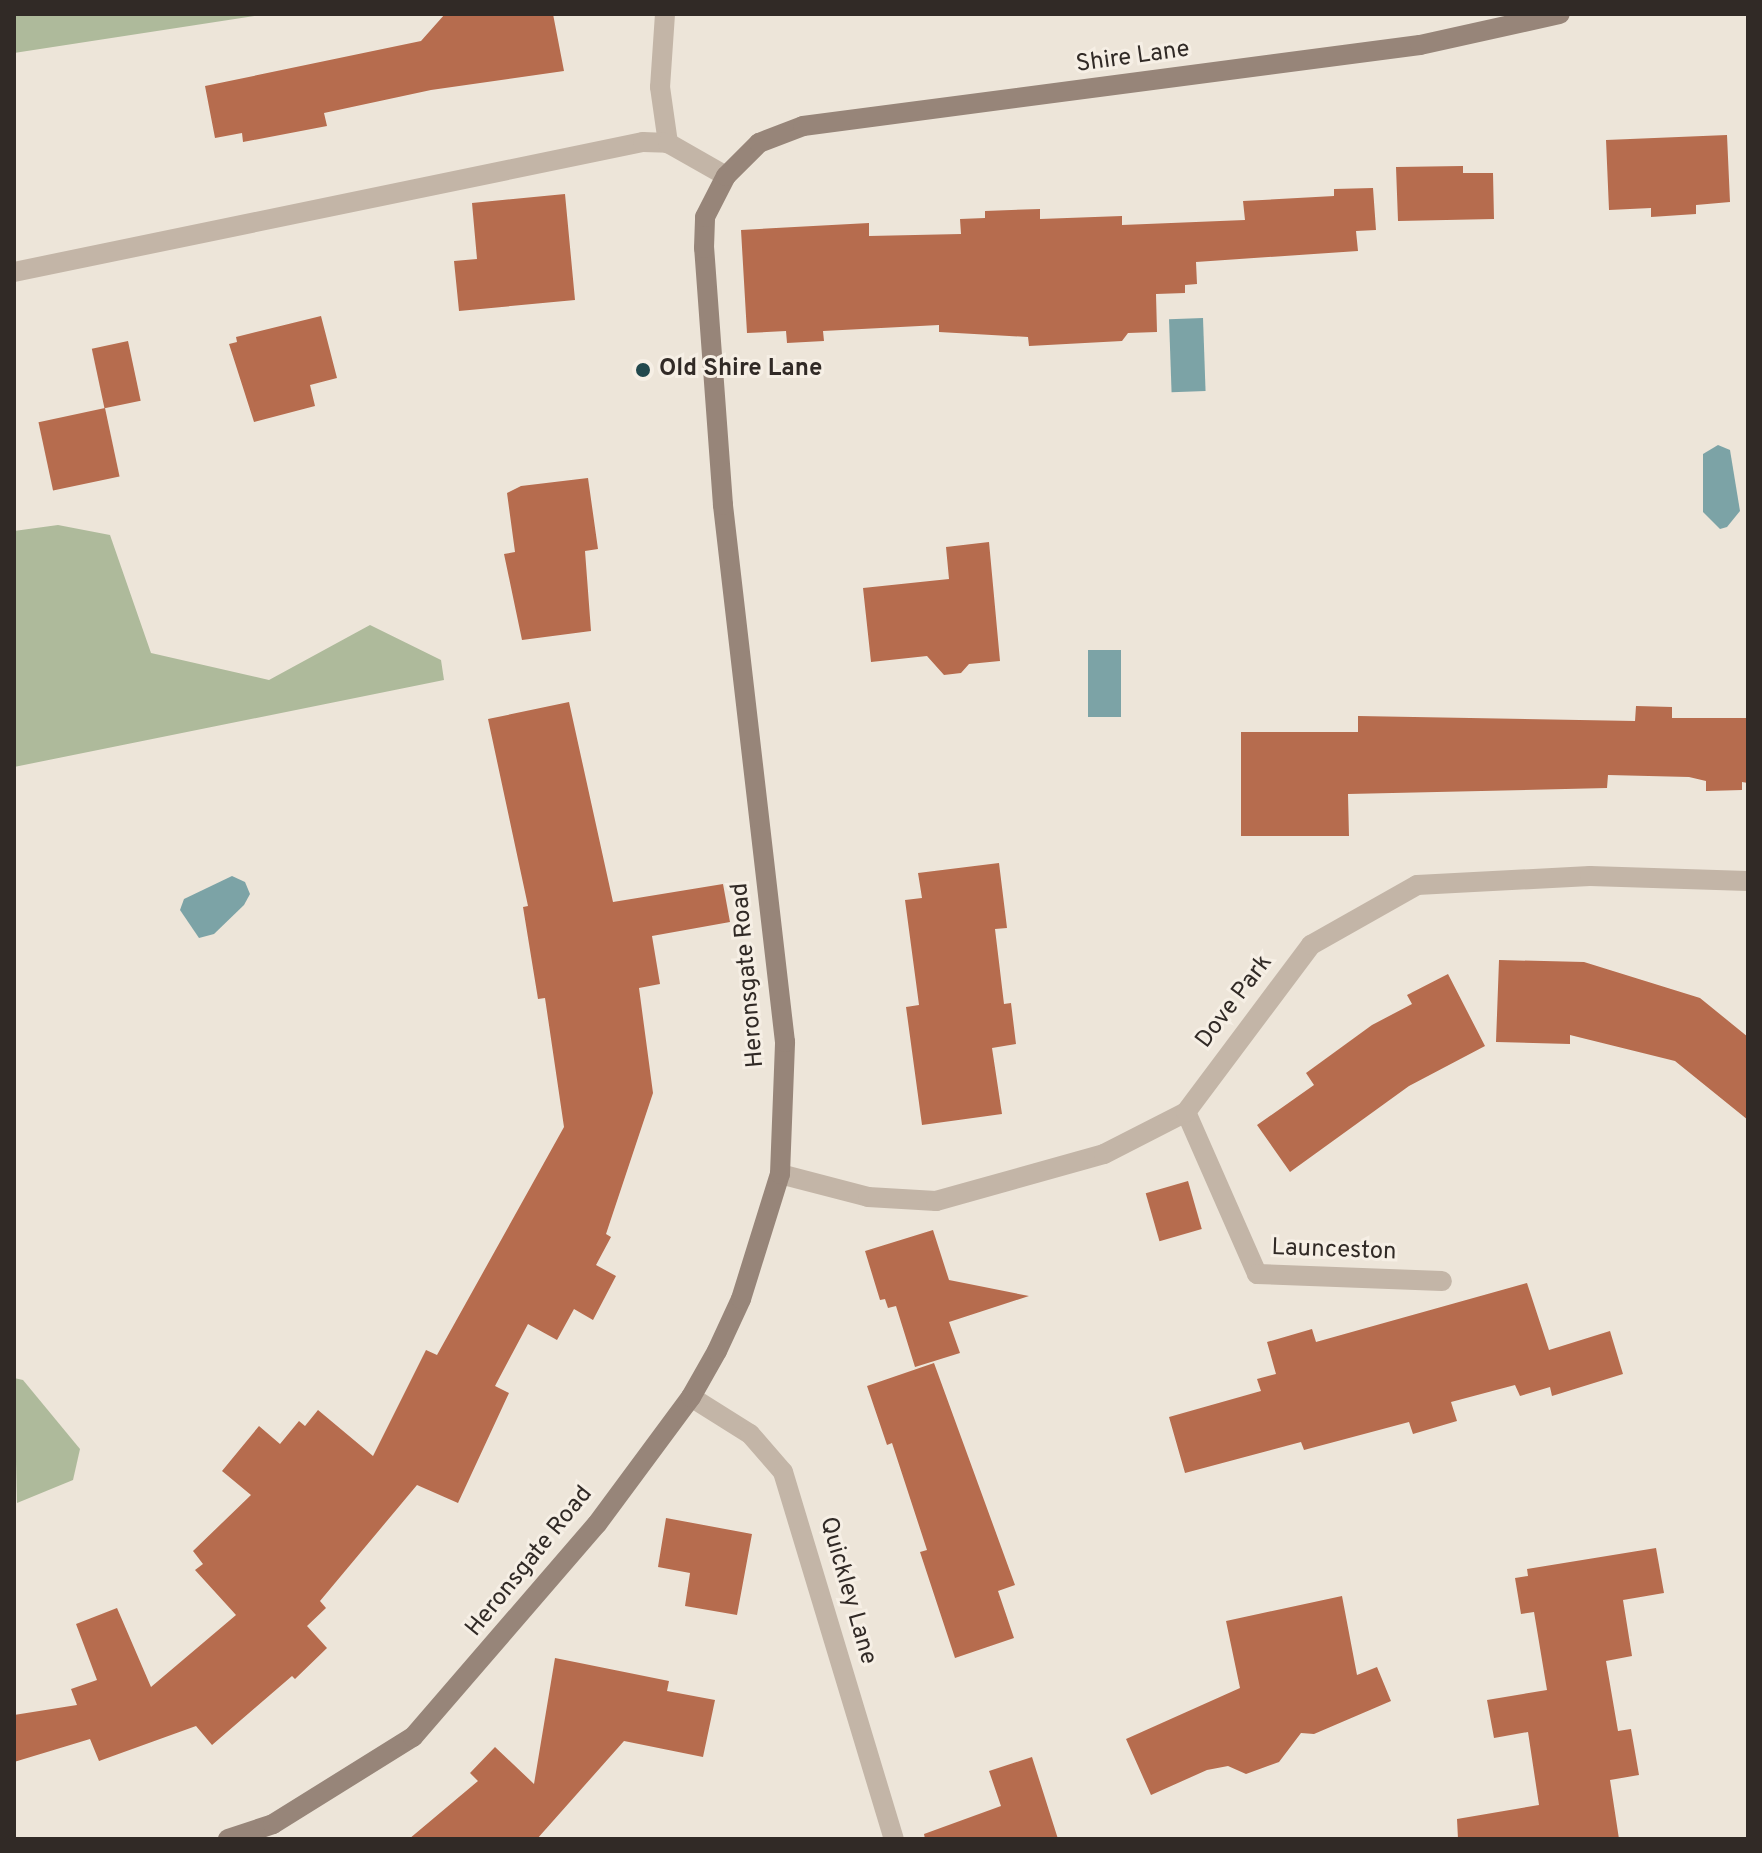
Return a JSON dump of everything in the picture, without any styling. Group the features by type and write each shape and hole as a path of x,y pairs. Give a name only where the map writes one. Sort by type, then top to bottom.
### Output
{"street":[{"path":"665,14 660,87 668,143"},
{"name":"Shire Lane","path":"726,176 759,143 803,126 1420,45 1560,14"},
{"path":"14,272 643,142 668,143 726,176"},
{"name":"Heronsgate Road","path":"228,1839 273,1824 413,1737 597,1524 691,1397 741,1299 780,1174 785,1042 723,505 704,248 705,217 726,176"},
{"name":"Dove Park","path":"780,1174 868,1197 936,1201 1104,1154 1186,1112 1311,945 1417,885 1590,876 1748,881"},
{"name":"Launceston","path":"1186,1112 1257,1274 1442,1281"},
{"name":"Quickley Lane","path":"691,1397 750,1434 783,1472 894,1839"}],"green space":[{"path":"14,14 268,14 14,53"},
{"path":"58,525 110,535 151,653 269,680 370,625 441,660 444,680 14,767 14,531"},
{"path":"14,1378 23,1380 80,1449 73,1480 17,1503"}],"water":[{"path":"1203,318 1206,391 1172,392 1169,319"},
{"path":"1718,445 1730,450 1740,511 1727,527 1720,529 1703,512 1703,454"},
{"path":"1088,650 1121,650 1121,717 1088,717"},
{"path":"232,876 245,882 250,894 244,905 214,934 199,938 180,910 184,899"}],"building":[{"path":"445,14 553,14 564,71 431,90 324,113 327,126 243,142 242,133 215,138 205,86 421,41"},
{"path":"1727,135 1730,202 1696,205 1696,214 1651,217 1651,208 1609,210 1606,140"},
{"path":"1463,166 1463,173 1493,173 1494,219 1398,221 1396,167"},
{"path":"1373,188 1376,230 1356,231 1358,251 1196,262 1197,284 1185,285 1185,293 1156,294 1157,332 1128,333 1122,341 1029,346 1028,337 939,332 939,325 823,331 824,341 787,343 786,331 747,333 741,230 869,223 869,236 961,234 960,219 985,218 985,211 1040,209 1040,219 1122,216 1122,225 1245,220 1243,201 1334,196 1334,189"},
{"path":"565,194 575,300 459,311 454,261 477,259 472,203"},
{"path":"321,316 337,378 310,385 315,406 254,422 229,344 237,342 236,337"},
{"path":"128,341 141,401 104,408 92,349"},
{"path":"105,408 120,476 53,491 38,422"},
{"path":"588,478 598,549 585,551 591,631 522,640 504,554 515,552 507,493 521,486"},
{"path":"989,542 1000,661 969,664 961,673 944,675 927,656 871,662 863,588 949,579 946,547"},
{"path":"569,702 613,902 723,884 730,922 652,936 660,984 639,988 653,1093 606,1234 611,1237 596,1265 616,1276 593,1320 574,1309 557,1340 528,1324 495,1386 509,1393 458,1503 417,1485 320,1601 326,1608 307,1626 327,1648 295,1679 292,1676 212,1745 196,1726 99,1761 90,1739 14,1762 14,1715 77,1705 71,1689 97,1680 76,1624 117,1608 151,1687 236,1615 195,1570 203,1564 193,1551 251,1495 222,1471 259,1426 280,1444 299,1421 305,1426 318,1410 373,1456 426,1350 437,1355 564,1127 545,998 538,999 523,907 528,906 488,719"},
{"path":"1636,706 1672,707 1672,718 1748,718 1748,783 1742,782 1742,790 1706,791 1706,781 1689,777 1608,775 1607,788 1348,794 1349,836 1241,836 1241,732 1358,732 1358,716 1635,721"},
{"path":"999,863 1007,928 995,929 1004,1004 1011,1003 1016,1044 992,1048 1002,1114 922,1125 906,1007 919,1005 905,900 922,898 918,873"},
{"path":"1499,960 1584,962 1700,998 1748,1037 1748,1120 1675,1061 1570,1035 1570,1044 1496,1042"},
{"path":"1448,974 1485,1046 1409,1086 1290,1172 1257,1125 1314,1085 1306,1073 1372,1025 1412,1004 1407,995"},
{"path":"1188,1181 1202,1229 1159,1241 1146,1193"},
{"path":"933,1230 949,1280 1029,1296 949,1322 960,1353 915,1367 896,1306 888,1308 885,1299 880,1300 865,1251"},
{"path":"1527,1283 1549,1350 1610,1331 1623,1374 1552,1396 1550,1387 1520,1396 1515,1385 1451,1402 1457,1421 1413,1434 1409,1422 1304,1450 1301,1442 1185,1473 1169,1417 1261,1391 1257,1379 1276,1374 1267,1342 1312,1329 1316,1342"},
{"path":"934,1363 1015,1585 998,1591 1014,1638 955,1658 920,1552 927,1550 892,1443 887,1445 867,1386"},
{"path":"666,1518 752,1534 737,1615 685,1606 690,1573 658,1567"},
{"path":"1656,1548 1664,1593 1623,1600 1632,1656 1606,1661 1618,1731 1631,1729 1639,1775 1610,1780 1619,1839 1458,1839 1457,1819 1539,1805 1528,1732 1494,1738 1487,1700 1547,1690 1534,1612 1521,1614 1515,1578 1528,1576 1527,1569"},
{"path":"1342,1596 1357,1675 1377,1667 1391,1701 1314,1734 1301,1733 1279,1762 1246,1774 1228,1766 1207,1770 1151,1795 1126,1739 1240,1688 1226,1621"},
{"path":"555,1658 669,1681 667,1691 715,1700 703,1757 624,1741 537,1839 409,1839 478,1781 470,1773 495,1747 534,1784"},
{"path":"1032,1757 1058,1839 925,1839 924,1834 1001,1806 989,1771"}],"place":[{"name":"Old Shire Lane","path":"643,370"}]}
